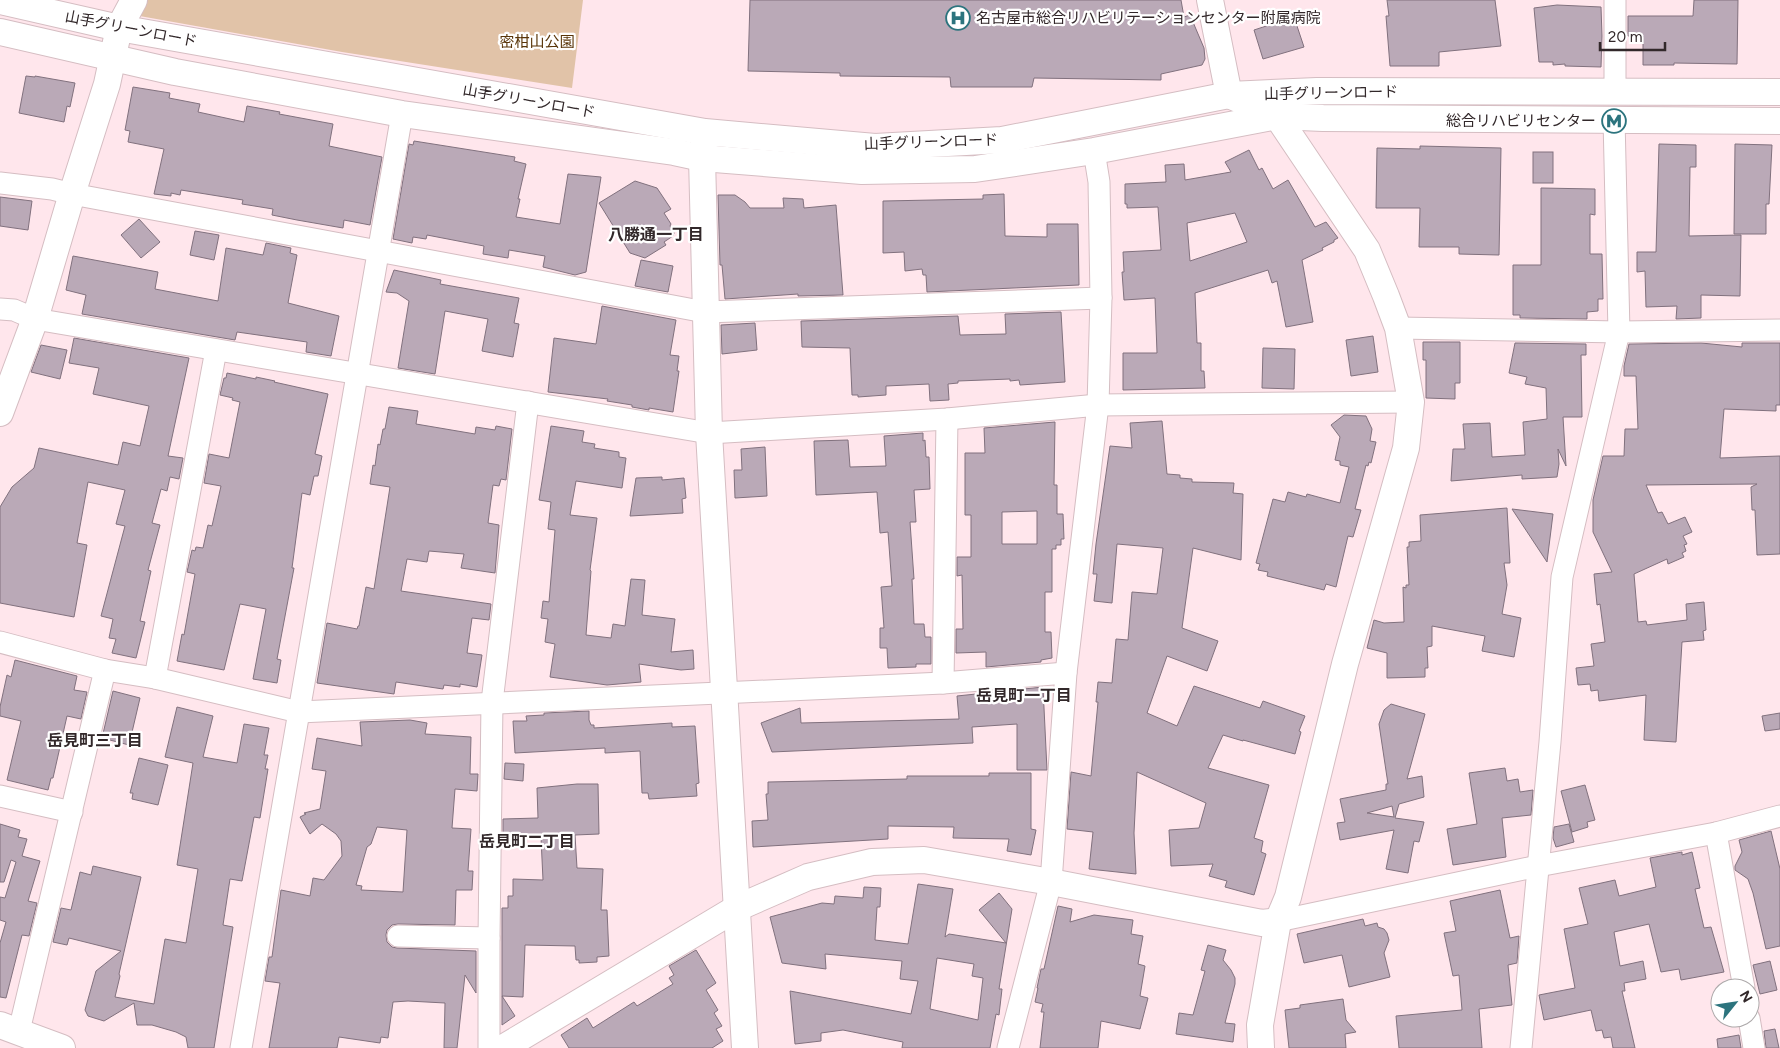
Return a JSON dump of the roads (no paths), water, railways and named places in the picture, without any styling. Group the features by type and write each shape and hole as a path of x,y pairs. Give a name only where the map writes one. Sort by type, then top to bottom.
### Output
{"street":[{"path":"0,413 35,319 107,84 119,28 134,0"},
{"path":"1210,0 1229,95 1277,116 1366,250 1398,328 1411,402 1406,448 1346,664 1288,897 1278,921 1260,1024 1261,1048"},
{"path":"1615,0 1615,92"},
{"name":"山手グリーンロード","path":"0,1 119,28 705,132 874,147 1002,140 1229,95 1317,91 1780,92"},
{"name":"山手グリーンロード","path":"0,32 175,72 402,114 674,152 702,158 862,171 975,169 1094,151 1277,116 1323,118 1780,121"},
{"path":"240,1048 402,114"},
{"path":"1522,1048 1550,742 1562,577 1619,332 1614,119"},
{"path":"705,132 702,158 709,433 745,1048"},
{"path":"1008,1048 1050,882 1066,674 1098,405 1101,298 1099,182 1094,151"},
{"path":"0,183 52,189 705,312 1101,298"},
{"path":"0,309 14,310 35,319 709,433 947,419 1098,405 1411,402"},
{"path":"1398,328 1619,332 1780,330"},
{"path":"155,678 216,350"},
{"path":"489,1048 492,702 528,402"},
{"path":"943,683 947,419"},
{"path":"0,642 105,670 155,678 299,712 492,702 724,694 943,683 1066,674"},
{"path":"62,1048 10,1028 72,812 105,670"},
{"path":"0,796 72,812"},
{"path":"503,1048 737,908 808,877 872,862 924,860 1262,923 1538,866 1716,833 1780,816"},
{"path":"1716,833 1742,978"},
{"path":"398,936 489,938"},
{"path":"1751,1028 1754,1048"}],"place":[{"name":"名古屋市総合リハビリテーションセンター附属病院","path":"958,18"},
{"name":"総合リハビリセンター","path":"1614,121"}],"district":[{"name":"八勝通一丁目","path":"656,234"},
{"name":"岳見町一丁目","path":"1024,695"},
{"name":"岳見町三丁目","path":"95,740"},
{"name":"岳見町二丁目","path":"527,841"}],"park label":[{"name":"密柑山公園","path":"537,42"}]}
